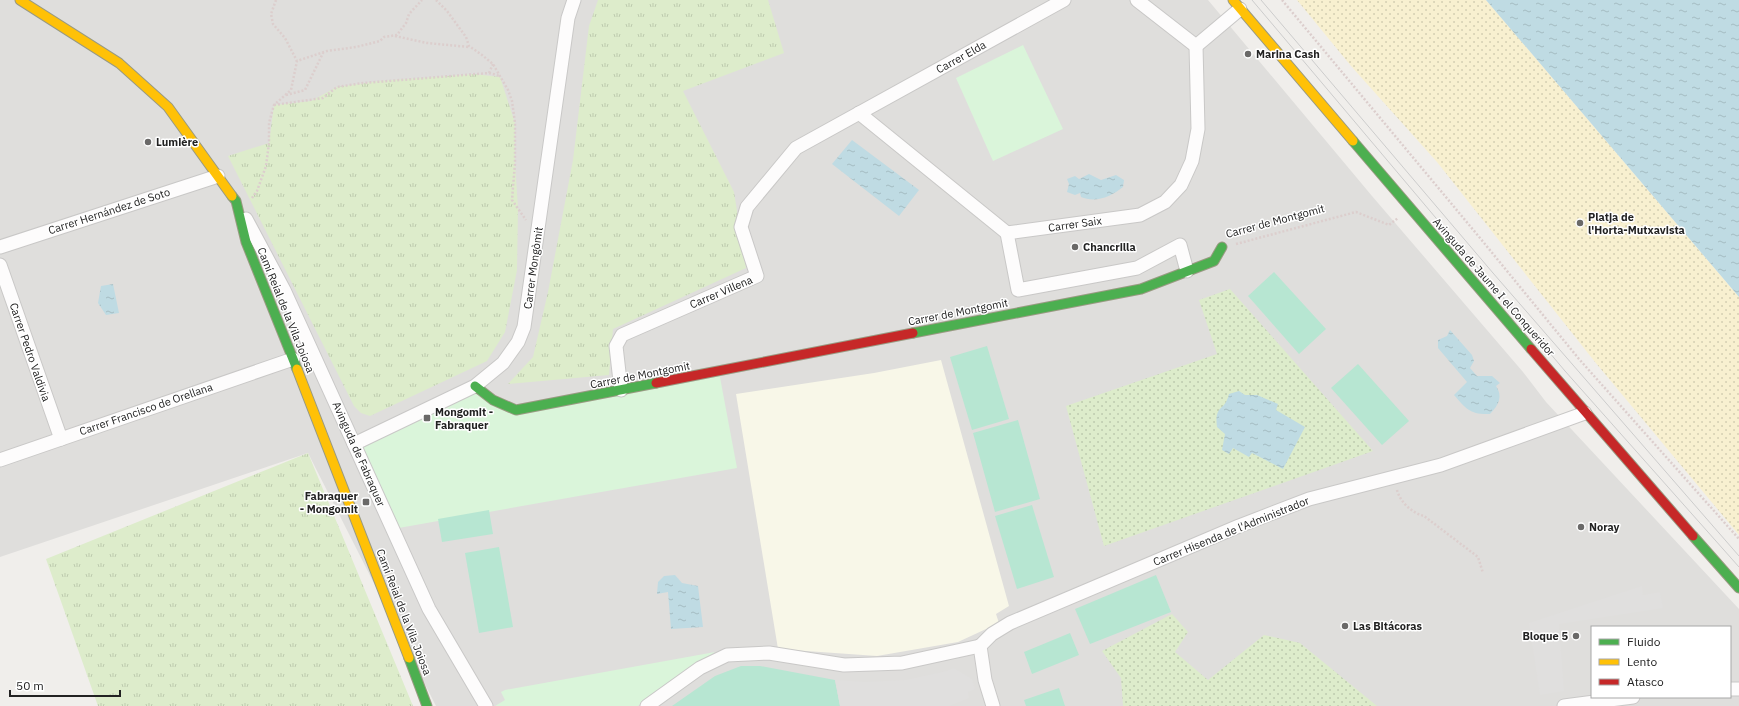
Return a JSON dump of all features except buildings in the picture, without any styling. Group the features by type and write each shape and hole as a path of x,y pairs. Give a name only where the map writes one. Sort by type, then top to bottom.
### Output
{"street":[{"name":"Carrer Mongòmit","path":"354,444 475,386 503,363 518,342 524,327 568,18 574,0"},
{"name":"Carrer Elda","path":"859,113 1064,0"},
{"path":"1137,0 1196,46 1237,4"},
{"name":"Camí Reial de la Vila Joiosa","path":"26,1 119,63 168,107 238,206 246,242 318,421 427,706"},
{"name":"Avinguda de Jaume I el Conqueridor","path":"1237,4 1585,413 1739,588"},
{"name":"Carrer Saix","path":"1007,233 1140,215 1165,202 1181,185 1192,162 1198,129 1196,46"},
{"path":"859,113 1007,233 1018,290 1137,268 1180,245 1187,271"},
{"name":"Carrer Villena","path":"622,390 616,346 622,335 757,276 741,227 747,206 796,148 859,113"},
{"name":"Carrer Hernández de Soto","path":"0,247 218,176"},
{"name":"Avinguda de Fabraquer","path":"238,206 284,290 429,609 486,706"},
{"name":"Carrer de Montgomit","path":"475,386 492,400 516,410 1141,289 1214,261 1222,247"},
{"name":"Carrer Pedro Valdivia","path":"0,266 61,439"},
{"name":"Carrer Francisco de Orellana","path":"0,460 293,359"},
{"name":"Carrer Hisenda de l'Administrador","path":"980,646 992,634 1010,624 1239,526 1309,499 1441,465 1585,413"},
{"path":"647,706 700,668 727,655 769,652 844,665 902,663 980,646 985,680 993,706"},
{"path":"1564,706 1631,700"}],"path":[{"path":"238,206 257,191 266,166 269,143 269,123 274,105 291,90 297,61 286,38 273,24 271,14 276,0"},
{"path":"395,36 406,23 409,14 422,0"},
{"path":"436,0 447,11 466,37 468,46 493,64 512,101 515,124 515,163 512,200 537,237"},
{"path":"1282,0 1579,359 1739,540"},
{"path":"297,61 323,52 356,47 380,41 384,37 395,36 427,43 471,48"},
{"path":"285,95 305,90 323,52"},
{"path":"489,73 493,64"},
{"path":"274,105 323,98 337,87 363,83 489,73 500,77"},
{"name":"Carrer de Montgomit","path":"1222,247 1356,212 1389,225 1411,208"},
{"path":"1394,477 1398,493 1406,505 1478,557 1483,573"}],"shaded area":[{"path":"0,0 1208,0 1372,196 1523,372 1546,402 1739,609 1739,706 436,706 308,453 0,557"},
{"path":"941,360 1009,606 996,614 999,623 958,642 877,656 778,649 736,394 874,373"},
{"path":"1642,586 1643,595 1660,592 1663,608 1559,624 1564,691 1540,695 1529,623"},
{"path":"954,668 972,679 975,689 968,692 969,698 949,706 840,706 835,680 865,682 906,680 947,671"}],"green space":[{"path":"598,0 768,0 784,53 683,91 734,192 746,268 613,329 609,375 508,384 533,357 548,292 573,160 589,26"},
{"path":"1023,45 1063,129 993,161 956,78"},
{"path":"474,74 500,77 515,123 515,163 518,208 517,270 505,332 487,361 370,416 361,413 354,406 228,156 269,143 274,105 311,101 337,87 379,81"},
{"path":"1274,272 1326,329 1299,354 1248,296"},
{"path":"1230,289 1373,451 1104,546 1066,406 1217,354 1199,300"},
{"path":"987,346 1009,419 972,430 950,357"},
{"path":"1358,364 1409,421 1382,445 1331,388"},
{"path":"719,372 737,468 393,529 354,444 475,386 516,410"},
{"path":"1018,420 1040,499 995,512 973,433"},
{"path":"308,453 413,706 98,706 46,559"},
{"path":"1032,505 1054,577 1017,589 995,516"},
{"path":"489,510 493,534 442,542 438,519"},
{"path":"499,547 513,627 479,633 465,553"},
{"path":"1156,575 1171,612 1090,644 1075,609"},
{"path":"1172,614 1188,632 1175,652 1208,680 1264,635 1300,643 1377,706 1123,706 1121,678 1102,651"},
{"path":"1070,633 1079,655 1032,674 1024,652"},
{"path":"715,652 638,706 495,706 505,700 501,692 505,690"},
{"path":"741,666 760,666 835,680 840,706 672,706 715,676"},
{"path":"1059,688 1065,706 1026,706 1024,700"}],"sand":[{"name":"Platja de l'Horta-Mutxavista","path":"1297,0 1486,0 1739,297 1739,535 1595,362 1437,162 1351,66"}],"water":[{"path":"1486,0 1739,0 1739,297 1728,284"},
{"path":"852,140 919,190 899,216 832,164"},
{"path":"1089,174 1101,180 1116,175 1124,180 1123,187 1113,194 1097,199 1086,199 1081,197 1080,193 1075,195 1067,192 1069,184 1067,179 1075,176 1079,179"},
{"path":"113,284 119,313 106,315 98,303 101,286"},
{"path":"1450,330 1472,355 1474,361 1470,368 1477,376 1492,376 1500,383 1496,386 1500,397 1498,404 1490,414 1483,414 1469,410 1454,395 1467,382 1438,348 1438,340 1447,336"},
{"path":"1239,391 1245,395 1257,395 1278,404 1276,410 1305,427 1283,469 1252,453 1249,457 1233,448 1229,454 1222,450 1225,434 1217,427 1216,420 1218,411 1225,404 1229,394"},
{"path":"675,575 682,583 698,586 703,627 671,629 668,592 657,594 658,582 664,576"}],"tram line":[{"path":"1252,0 1565,371 1739,567"},
{"path":"1261,0 1493,273 1739,556"}],"traffic: fast":[{"path":"1353,141 1531,349"},
{"path":"232,196 236,201 246,242 297,369"},
{"path":"913,333 1141,289 1214,261 1222,247"},
{"path":"475,386 493,400 516,410 656,383"},
{"path":"1693,536 1739,588"},
{"path":"409,658 427,706"}],"traffic: slow":[{"path":"20,0 119,63 168,107 232,196"},
{"path":"1233,0 1353,141"},
{"path":"297,369 409,658"}],"traffic: jam":[{"path":"656,383 913,333"},
{"path":"1531,349 1693,536"}],"place":[{"name":"Marina Cash","path":"1248,54"},
{"name":"Lumière","path":"148,142"},
{"name":"Platja de l'Horta-Mutxavista","path":"1580,223"},
{"name":"Chancrilla","path":"1075,247"},
{"name":"Mongomit - Fabraquer","path":"427,418"},
{"name":"Fabraquer - Mongomit","path":"366,502"},
{"name":"Noray","path":"1581,527"},
{"name":"Las Bitácoras","path":"1345,626"},
{"name":"Bloque 5","path":"1576,636"}]}
